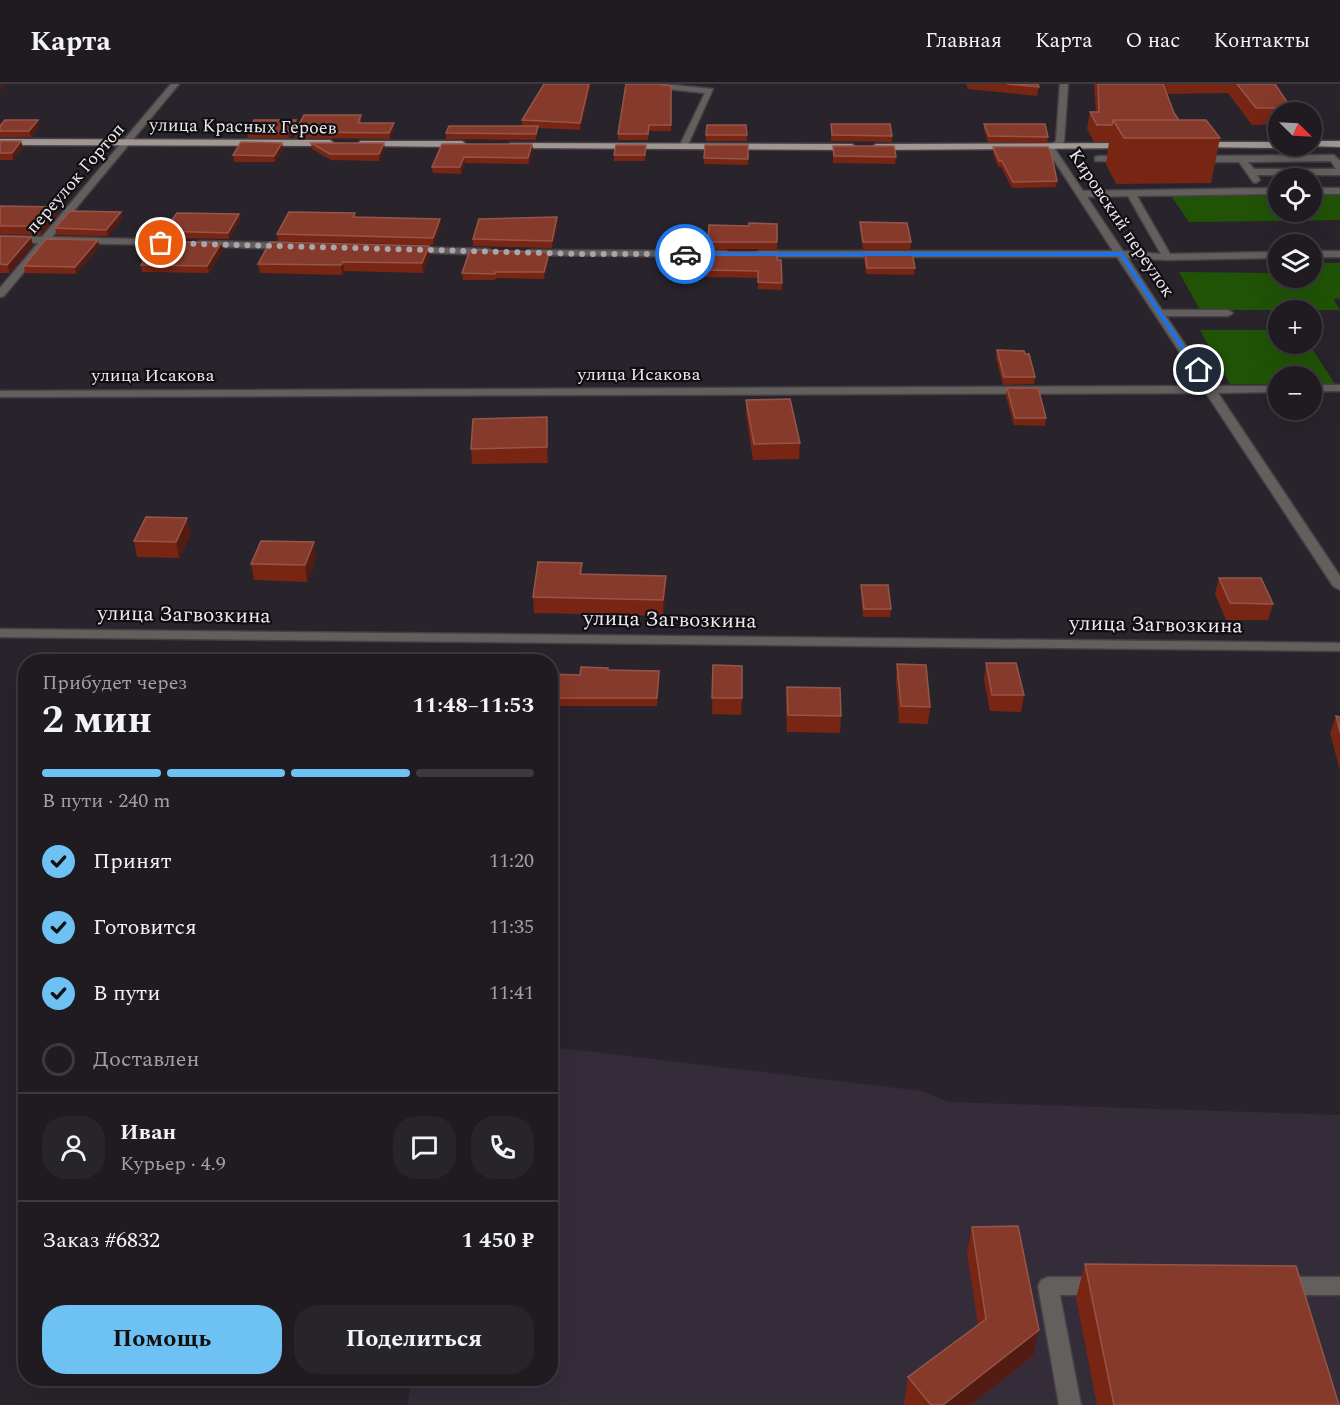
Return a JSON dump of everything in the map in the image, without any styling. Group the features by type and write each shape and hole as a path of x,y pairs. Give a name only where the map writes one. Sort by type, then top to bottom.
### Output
{"main road":[{"name":"улица Красных Героев","path":"0,142 341,143"},
{"name":"улица Красных Героев","path":"353,143 471,144"},
{"path":"1322,144 1340,144"},
{"path":"506,145 1050,148 1137,146"},
{"path":"1184,146 1268,145"}],"street":[{"name":"переулок Гортоп","path":"0,294 175,84"},
{"path":"639,84 710,91 683,147"},
{"name":"Кировский переулок","path":"1064,84 1060,142 1050,148 1078,194 1122,254 1340,586"},
{"path":"1182,159 1334,158 1340,170 1251,172"},
{"path":"1098,159 1134,159"},
{"path":"1242,159 1263,190"},
{"path":"1078,194 1268,190"},
{"path":"1322,191 1340,191"},
{"path":"1130,192 1167,257"},
{"path":"0,239 295,246"},
{"path":"403,249 498,252"},
{"path":"522,253 738,254"},
{"path":"750,254 1122,254 1137,257 1268,255"},
{"path":"1322,254 1340,254"},
{"path":"1161,313 1227,313"},
{"path":"1322,388 1340,388"},
{"name":"улица Исакова","path":"0,394 1268,389"},
{"name":"улица Загвозкина","path":"0,633 1340,647"},
{"path":"1070,1405 1048,1286 1119,1286"},
{"path":"1260,1286 1340,1286"}],"shaded area":[{"path":"558,1048 922,1091 949,1102 1340,1115 1340,1405 408,1405 410,1386 558,1386"}],"green space":[{"path":"1340,194 1340,220 1322,220 1322,195"},
{"path":"1268,195 1268,221 1189,222 1171,196"},
{"path":"1322,263 1340,263 1340,298 1333,299 1340,310 1322,310 1322,300 1268,300 1268,310 1200,310 1179,272 1268,273 1268,288 1322,288"},
{"path":"1200,330 1268,330 1268,354 1316,354 1335,384 1322,384 1322,366 1268,366 1268,384 1230,384"}],"building":[{"path":"544,84 589,84 580,123 522,120"},
{"path":"626,84 671,86 671,125 649,125 648,134 618,134"},
{"path":"1007,84 1038,84 1039,87"},
{"path":"1098,84 1163,84 1179,120 1113,120 1112,125 1097,125 1090,112 1099,112"},
{"path":"1237,84 1275,84 1287,102 1268,102 1268,108 1256,108"},
{"path":"304,115 361,115 358,123 394,123 389,133 295,132"},
{"path":"5,120 38,120 29,131 0,131 0,126"},
{"path":"254,120 296,120 288,132 247,132"},
{"path":"1113,120 1206,120 1220,138 1124,138"},
{"path":"831,124 890,124 892,136 832,135"},
{"path":"984,124 1045,124 1048,137 989,136"},
{"path":"707,125 746,125 747,135 706,135"},
{"path":"449,126 538,126 536,134 446,133"},
{"path":"0,141 21,141 12,153 0,153"},
{"path":"241,142 282,143 274,156 233,155"},
{"path":"311,143 384,143 379,154 330,154"},
{"path":"442,144 532,144 528,158 464,157 460,167 432,167"},
{"path":"616,145 646,145 645,155 614,155"},
{"path":"705,145 748,145 748,159 704,158"},
{"path":"833,146 894,146 896,157 834,156"},
{"path":"993,147 1048,147 1057,181 1013,182"},
{"path":"0,206 56,207 39,226 0,226"},
{"path":"70,211 121,212 106,230 55,228"},
{"path":"289,212 355,213 353,217 440,219 433,238 277,234"},
{"path":"177,213 239,214 228,233 164,231"},
{"path":"557,217 552,241 473,239 479,219"},
{"path":"860,222 907,223 911,242 863,242"},
{"path":"749,223 777,224 777,242 708,242 709,225 749,226"},
{"path":"0,236 31,237 7,265 0,264"},
{"path":"46,239 98,240 75,267 24,266"},
{"path":"157,241 221,243 207,266 141,265"},
{"path":"270,242 429,246 422,263 258,264"},
{"path":"470,250 549,252 544,272 462,273"},
{"path":"708,252 777,252 777,260 781,260 782,283 758,282 758,271 707,270"},
{"path":"865,252 912,252 915,268 867,268"},
{"path":"997,350 1024,351 1025,354 1029,354 1035,377 1004,377"},
{"path":"1007,388 1038,388 1046,418 1015,418"},
{"path":"790,399 800,443 754,444 746,400"},
{"path":"547,417 547,447 471,449 473,419"},
{"path":"146,517 187,518 176,542 134,541"},
{"path":"261,541 314,542 305,565 251,564"},
{"path":"538,562 582,563 580,574 666,576 663,600 533,597"},
{"path":"1219,578 1261,578 1273,604 1230,603"},
{"path":"861,585 888,585 891,609 864,609"},
{"path":"986,663 1016,663 1024,695 992,695"},
{"path":"897,664 926,665 930,707 901,706"},
{"path":"713,665 742,666 742,698 712,698"},
{"path":"581,667 659,671 657,698 558,698 558,674 580,675"},
{"path":"787,687 840,688 841,716 788,715"},
{"path":"1336,716 1340,717 1340,732"},
{"path":"1018,1226 1039,1330 943,1405 931,1405 908,1377 986,1319 972,1227"},
{"path":"1085,1264 1296,1266 1339,1405 1114,1405"}],"way so far":[{"path":"161,243 582,254 685,254"}],"route":[{"path":"685,254 1122,254 1199,370"}]}
